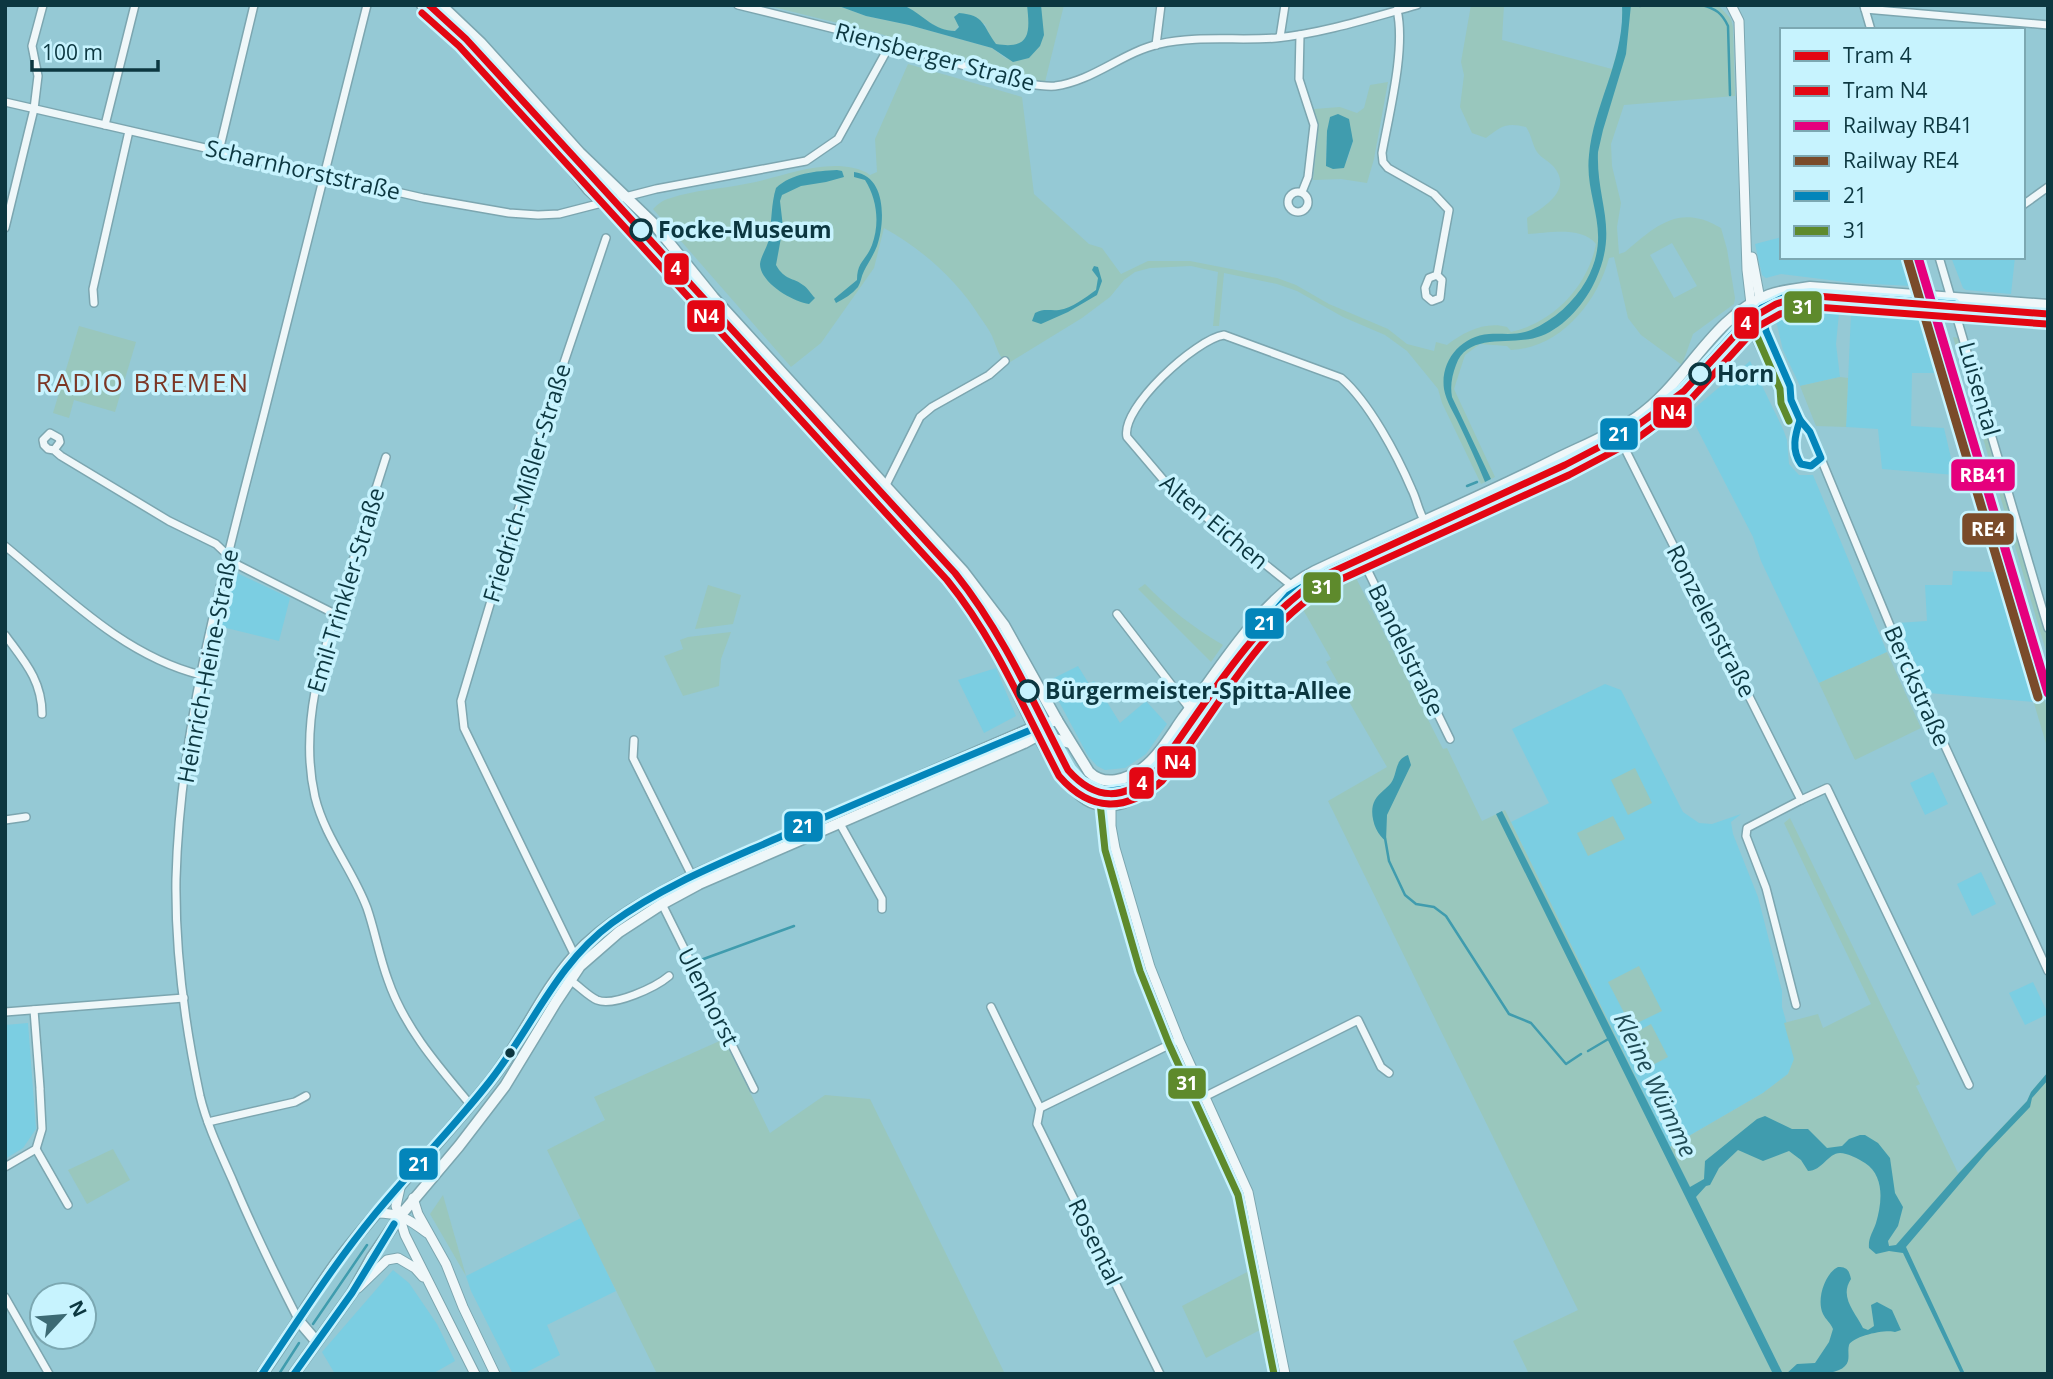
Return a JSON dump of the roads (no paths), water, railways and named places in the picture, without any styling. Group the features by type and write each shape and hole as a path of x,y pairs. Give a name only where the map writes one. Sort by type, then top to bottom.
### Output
{"main road":[{"path":"422,5 449,27 500,82 602,203 649,245 953,579 985,623 1036,732 1079,795 1095,804 1111,805 1131,800 1146,790 1249,650 1283,610 1315,585 1621,441 1670,412 1691,394 1763,318 1782,308 1812,301 2048,318"},
{"path":"441,5 481,43 580,153 654,224 713,297 886,485 988,601 1018,648 1070,743 1089,772 1095,778 1105,780 1119,780 1145,766 1250,630 1291,585 1302,577 1525,474 1635,418 1667,393 1724,326 1756,301 1789,289 1810,287 2048,305"},
{"path":"1756,301 1763,318"},
{"path":"1754,328 1756,301"},
{"path":"294,1374 352,1293 400,1216 501,1091 570,980 596,950 662,904 699,884 1036,732 1057,720"},
{"path":"262,1374 335,1265 376,1213 491,1080 548,992 575,956 611,924 652,897 692,876 1036,732"},
{"path":"1047,749 1055,739 1070,743"},
{"path":"1105,780 1111,805"},
{"path":"299,1321 316,1341"}],"street":[{"path":"5,228 34,109 38,76 32,46 43,5"},
{"path":"105,125 135,5"},
{"path":"219,151 254,5"},
{"name":"Heinrich-Heine-Straße","path":"299,1321 261,1243 208,1122 194,1065 184,998 179,955 176,874 184,792 201,675 228,555 367,5"},
{"name":"Riensberger Straße","path":"738,5 891,43 1018,82 1043,86 1067,84 1156,45 1172,41 1300,35 1417,5"},
{"path":"1156,45 1161,5"},
{"path":"1280,37 1285,5"},
{"path":"1731,5 1739,21 1747,270 1756,301"},
{"path":"1870,28 1865,7 2048,25"},
{"path":"1397,10 1401,26 1382,153 1383,162 1388,168 1434,194 1449,210 1437,275"},
{"path":"1300,35 1299,79 1314,125 1308,177 1302,192"},
{"name":"Scharnhorststraße","path":"5,102 423,198 509,213 559,214 656,190 795,165 819,155 838,139 891,43"},
{"path":"94,303 93,289 129,131"},
{"path":"2025,204 2048,187"},
{"name":"Friedrich-Mißler-Straße","path":"575,956 464,728 461,701 549,407 606,238"},
{"name":"Luisental","path":"1940,259 2048,628"},
{"name":"Berckstraße","path":"1763,318 1790,386 1791,400"},
{"name":"Berckstraße","path":"1754,328 1779,386 1791,400 1800,420 1810,432 1884,611 2048,971"},
{"name":"Alten Eichen","path":"1291,585 1172,490 1127,437 1127,422 1148,393 1167,372 1207,341 1224,335 1341,378 1357,392 1392,450 1424,520"},
{"path":"886,485 920,417 932,407 989,375 1005,361"},
{"name":"Ronzelenstraße","path":"1621,441 1801,800"},
{"path":"54,450 169,521 216,544 238,565 335,614"},
{"name":"Emil-Trinkler-Straße","path":"386,457 335,614 313,695 310,752 315,797 326,829 365,903 388,980 400,1007 424,1046 470,1104"},
{"path":"5,546 78,606 141,652 180,670 201,675"},
{"name":"Bandelstraße","path":"1363,561 1450,739"},
{"path":"1117,614 1190,709"},
{"path":"5,635 32,673 42,695 42,714"},
{"path":"634,740 633,758 692,876"},
{"path":"1796,1005 1766,888 1746,836 1747,828 1827,788 1969,1085"},
{"path":"1111,805 1112,835 1137,926 1179,1040 1248,1192 1285,1374"},
{"path":"5,820 26,817"},
{"path":"839,822 882,900 882,909"},
{"name":"Ulenhorst","path":"662,904 754,1089"},
{"path":"570,980 598,1000 608,1002 659,985 669,976"},
{"path":"5,1012 184,998"},
{"name":"Rosental","path":"991,1007 1040,1108 1037,1124 1160,1374"},
{"path":"5,1167 36,1149 43,1129 34,1010"},
{"path":"1204,1097 1358,1020 1381,1067 1389,1073"},
{"path":"1040,1108 1179,1040"},
{"path":"208,1122 295,1102 306,1096"},
{"path":"36,1149 68,1205"},
{"path":"403,1181 396,1206 405,1235 475,1374"},
{"path":"413,1198 418,1214 446,1264 495,1374"},
{"path":"376,1213 400,1216 412,1221 428,1234"},
{"path":"352,1293 387,1260 398,1258 415,1268 429,1284"},
{"path":"5,1297 49,1374"},
{"path":"467,1358 483,1350"}],"waterway":[{"path":"1702,5 1718,12 1728,26 1730,95"},
{"path":"1467,486 1477,482"},
{"path":"1385,838 1389,861 1405,895 1416,904 1434,907 1446,916 1509,1014 1531,1023 1566,1064 1581,1054"},
{"path":"698,961 794,926"},
{"name":"Kleine Wümme","path":"1588,1051 1610,1038"},
{"path":"313,1324 367,1245"},
{"path":"279,1374 299,1343"}],"tram line":[{"name":"4","path":"429,5 466,39 955,573 1003,644 1068,770 1089,788 1110,794 1132,788 1155,773 1255,637 1278,612 1303,591 1330,573 1565,465 1630,431 1684,391 1750,319 1776,304 1795,298 1816,296 2048,314"},
{"name":"N4","path":"422,13 459,46 947,580 994,650 1059,776 1071,788 1096,802 1122,803 1149,791 1162,781 1260,646 1307,600 1335,582 1569,475 1635,440 1691,399 1757,327 1780,314 1816,307 2047,324"}],"rail line":[{"name":"RB41","path":"1919,259 2048,693"},
{"name":"RE4","path":"1908,260 2038,697"}],"place":[{"name":"Focke-Museum","path":"641,230"},
{"name":"Horn","path":"1700,374"},
{"name":"Bürgermeister-Spitta-Allee","path":"1028,691"}],"district":[{"name":"RADIO BREMEN","path":"143,383"}]}
